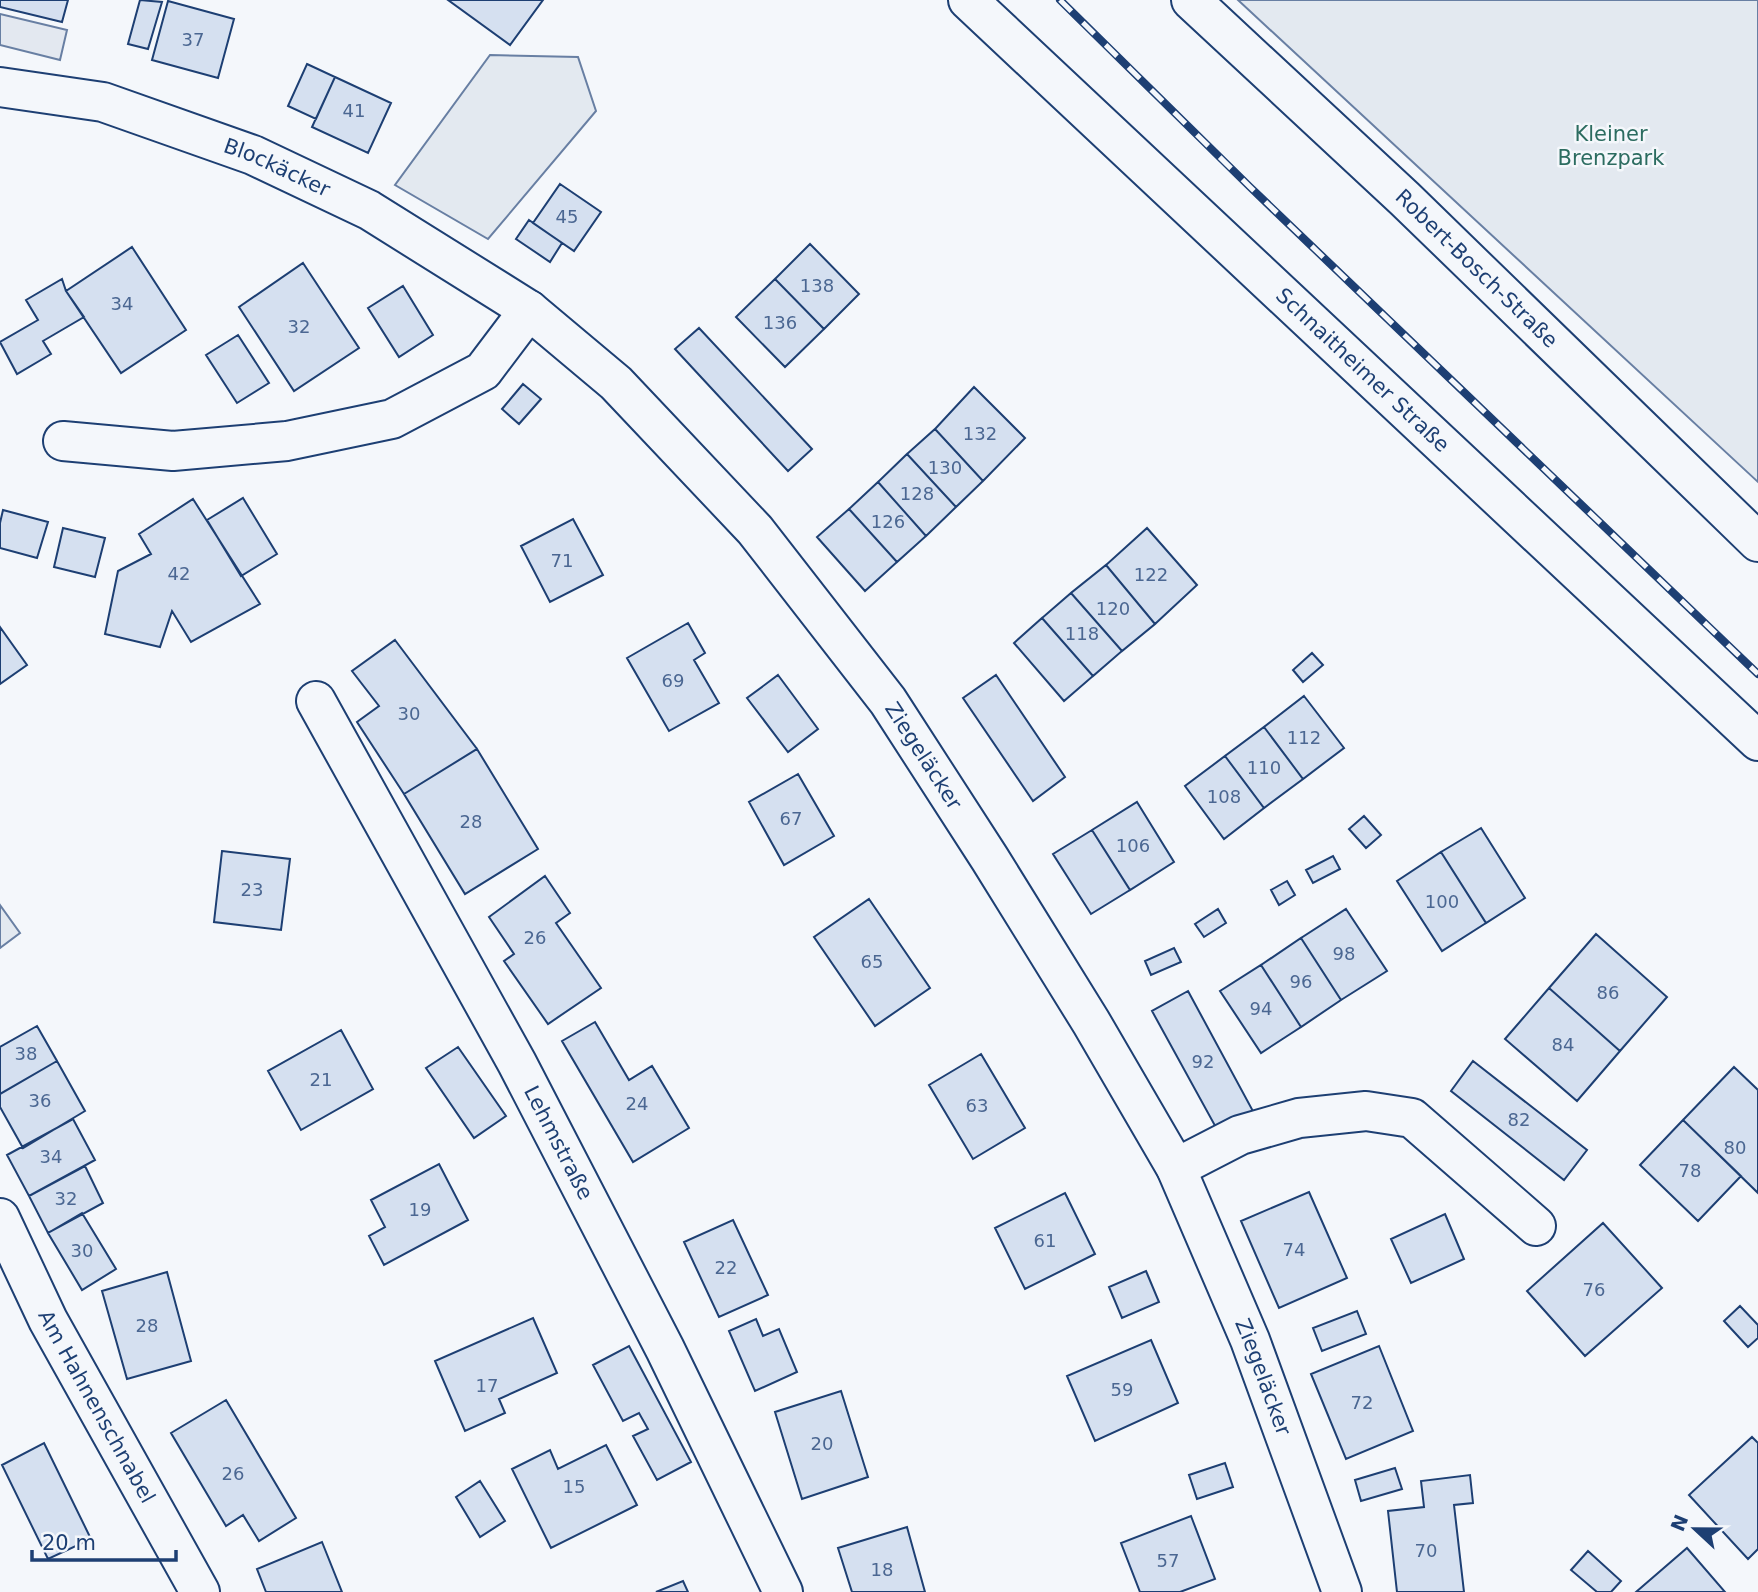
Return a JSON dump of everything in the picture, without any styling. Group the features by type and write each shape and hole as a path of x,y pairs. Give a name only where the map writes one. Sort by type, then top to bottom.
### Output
{"street":[{"name":"Schnaitheimer Straße","path":"968,0 1758,741"},
{"name":"Robert-Bosch-Straße","path":"1191,0 1415,209 1758,542"},
{"name":"Blockäcker","path":"0,87 103,102 253,155 369,210 529,310 617,383"},
{"path":"63,441 173,451 287,441 392,419 483,371 529,310"},
{"name":"Ziegeläcker","path":"617,383 755,530 888,701 1055,964 1176,1168 1250,1340 1342,1592"},
{"name":"Lehmstraße","path":"316,701 517,1062 665,1349 783,1592"},
{"path":"1176,1168 1240,1135 1299,1118 1366,1111 1412,1118 1536,1226"},
{"name":"Am Hahnenschnabel","path":"0,1218 48,1320 200,1592"}],"green space":[{"name":"Kleiner Brenzpark","path":"1238,0 1758,0 1758,482"},
{"path":"490,55 578,57 596,111 488,239 395,185"},
{"path":"0,905 20,933 0,948"}],"shaded area":[{"path":"0,14 67,30 60,60 0,45"}],"building":[{"path":"0,0 68,0 62,22 0,7"},
{"path":"140,0 162,2 148,49 128,44"},
{"path":"448,0 543,0 510,45"},
{"path":"168,1 234,19 218,78 152,60"},
{"path":"307,64 335,77 316,119 288,106"},
{"path":"335,77 391,103 368,153 312,127"},
{"path":"560,184 601,212 574,251 533,223"},
{"path":"529,220 562,243 550,262 516,239"},
{"path":"810,244 859,294 824,329 775,279"},
{"path":"132,247 186,330 121,373 66,291"},
{"path":"303,263 359,348 294,391 239,307"},
{"path":"62,279 66,291 84,317 43,341 51,354 17,374 0,342 38,320 26,300"},
{"path":"775,279 824,329 785,367 736,317"},
{"path":"403,286 433,335 399,357 368,308"},
{"path":"699,328 812,449 788,471 675,349"},
{"path":"238,335 269,383 237,403 206,355"},
{"path":"523,384 541,399 519,424 502,409"},
{"path":"974,387 1025,438 983,481 935,429"},
{"path":"935,429 983,481 956,507 907,454"},
{"path":"907,454 956,507 926,536 878,482"},
{"path":"878,482 926,536 897,562 849,509"},
{"path":"243,498 277,554 241,576 207,520"},
{"path":"193,499 260,604 191,642 172,611 160,647 105,634 118,571 151,554 139,534"},
{"path":"849,509 897,562 865,591 817,537"},
{"path":"3,510 48,522 37,558 0,548"},
{"path":"573,519 603,575 550,602 521,546"},
{"path":"63,528 105,538 95,577 54,567"},
{"path":"1147,528 1197,585 1155,624 1106,565"},
{"path":"1106,565 1155,624 1122,651 1071,593"},
{"path":"1071,593 1122,651 1093,676 1042,618"},
{"path":"1042,618 1093,676 1064,701 1014,643"},
{"path":"688,623 705,653 694,660 719,703 669,731 627,658"},
{"path":"0,627 27,665 0,684"},
{"path":"395,640 477,749 404,794 357,722 379,706 352,671"},
{"path":"1312,653 1323,665 1303,682 1293,670"},
{"path":"778,675 818,729 788,752 747,698"},
{"path":"996,675 1065,777 1033,801 963,698"},
{"path":"1304,696 1344,748 1303,779 1264,727"},
{"path":"1264,727 1303,779 1264,808 1225,756"},
{"path":"477,749 538,849 465,894 404,794"},
{"path":"1225,756 1264,808 1224,839 1185,786"},
{"path":"798,774 834,836 784,865 749,802"},
{"path":"1137,802 1174,862 1130,890 1092,830"},
{"path":"1364,816 1381,835 1366,848 1349,829"},
{"path":"1481,828 1525,898 1486,923 1441,852"},
{"path":"1092,830 1130,890 1091,914 1053,854"},
{"path":"222,851 290,859 281,930 214,922"},
{"path":"1441,852 1486,923 1442,951 1397,881"},
{"path":"1333,856 1340,869 1313,883 1306,870"},
{"path":"545,876 570,913 556,923 601,988 548,1024 504,961 514,954 489,917"},
{"path":"1287,881 1295,895 1279,905 1271,890"},
{"path":"869,899 930,988 875,1026 814,937"},
{"path":"1218,909 1226,923 1204,937 1195,924"},
{"path":"1346,909 1387,971 1341,1000 1301,938"},
{"path":"1596,934 1667,997 1620,1051 1549,988"},
{"path":"1301,938 1341,1000 1301,1027 1261,965"},
{"path":"1174,948 1181,962 1151,975 1145,961"},
{"path":"1261,965 1301,1027 1261,1053 1220,991"},
{"path":"1549,988 1620,1051 1577,1101 1505,1039"},
{"path":"1188,991 1254,1113 1219,1133 1152,1011"},
{"path":"595,1022 629,1080 652,1066 689,1128 633,1162 562,1041"},
{"path":"37,1026 57,1061 0,1094 0,1047"},
{"path":"341,1030 373,1089 301,1130 268,1071"},
{"path":"458,1047 506,1116 474,1138 426,1068"},
{"path":"981,1054 1025,1128 973,1159 929,1085"},
{"path":"57,1061 85,1111 23,1148 0,1107 0,1094"},
{"path":"1473,1061 1587,1150 1564,1180 1451,1091"},
{"path":"1734,1067 1758,1090 1758,1193 1683,1120"},
{"path":"73,1119 95,1160 29,1196 7,1155"},
{"path":"1683,1120 1741,1176 1698,1221 1640,1165"},
{"path":"439,1164 468,1220 384,1265 369,1236 385,1227 371,1200"},
{"path":"85,1166 103,1203 48,1233 29,1196"},
{"path":"1309,1192 1347,1278 1279,1308 1241,1221"},
{"path":"1065,1193 1095,1254 1025,1289 995,1228"},
{"path":"82,1213 116,1269 82,1290 48,1233"},
{"path":"1445,1214 1464,1259 1411,1283 1391,1239"},
{"path":"733,1220 768,1295 719,1317 684,1242"},
{"path":"1603,1223 1662,1288 1585,1356 1527,1291"},
{"path":"1146,1271 1159,1302 1122,1318 1109,1287"},
{"path":"167,1272 191,1361 127,1379 102,1291"},
{"path":"1740,1306 1758,1325 1758,1338 1748,1347 1724,1321"},
{"path":"1357,1311 1366,1334 1322,1351 1313,1328"},
{"path":"533,1318 557,1373 499,1399 505,1413 465,1431 435,1361"},
{"path":"756,1319 763,1336 779,1329 797,1372 755,1391 729,1331"},
{"path":"1151,1340 1178,1403 1095,1441 1067,1376"},
{"path":"629,1346 691,1462 657,1480 633,1436 648,1429 639,1413 623,1421 593,1365"},
{"path":"1379,1346 1413,1431 1346,1459 1311,1374"},
{"path":"841,1391 868,1477 802,1499 775,1412"},
{"path":"226,1400 296,1518 259,1541 243,1515 226,1526 171,1433"},
{"path":"1752,1437 1758,1443 1758,1549 1748,1559 1689,1495"},
{"path":"44,1443 91,1539 48,1559 2,1465"},
{"path":"606,1445 637,1505 551,1548 512,1469 550,1450 558,1469"},
{"path":"1225,1463 1233,1487 1197,1499 1189,1475"},
{"path":"1395,1468 1402,1489 1361,1501 1355,1480"},
{"path":"1470,1475 1473,1503 1454,1505 1464,1592 1397,1592 1388,1511 1424,1507 1421,1481"},
{"path":"480,1481 505,1521 480,1537 456,1497"},
{"path":"1191,1516 1215,1579 1180,1592 1140,1592 1121,1543"},
{"path":"907,1527 925,1592 852,1592 838,1548"},
{"path":"322,1542 342,1592 266,1592 257,1569"},
{"path":"1687,1548 1725,1592 1636,1592"},
{"path":"1588,1551 1621,1581 1611,1592 1597,1592 1571,1570"},
{"path":"683,1581 688,1592 656,1592"}],"railway":[{"path":"1060,0 1250,187 1758,674"}]}
